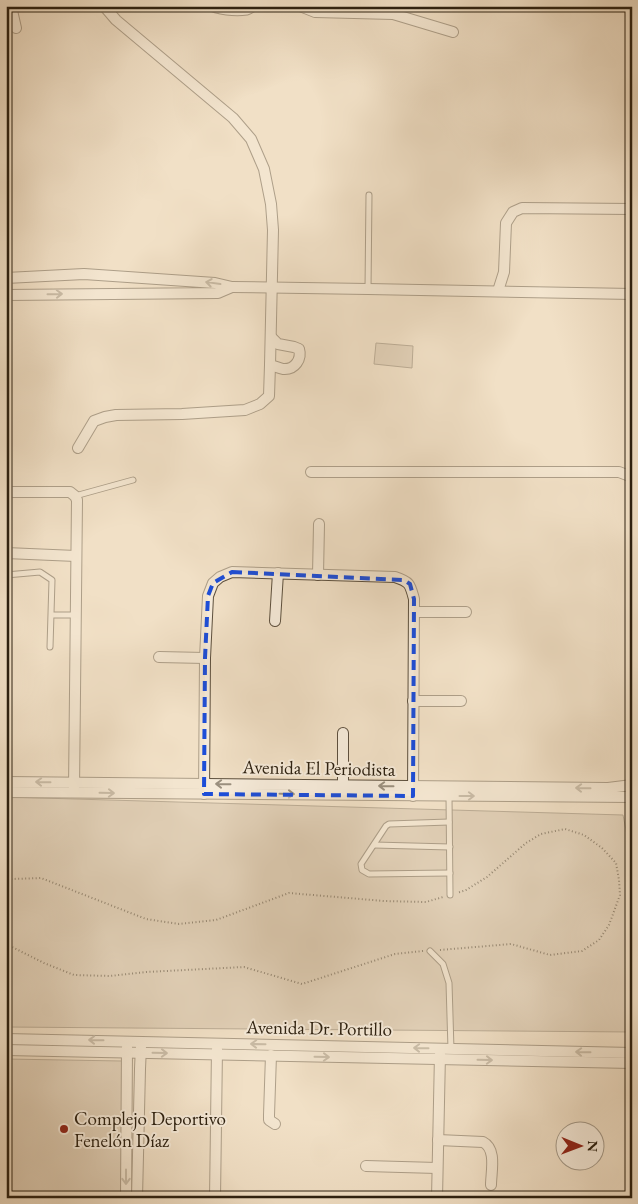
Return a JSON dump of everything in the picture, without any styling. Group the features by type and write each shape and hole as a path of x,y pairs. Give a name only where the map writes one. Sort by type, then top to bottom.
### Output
{"street":[{"path":"11,6 16,28"},
{"path":"78,448 94,420 105,417 245,410 260,404 269,396 272,230 271,204 264,169 251,139 233,118 116,20 104,6"},
{"path":"300,6 315,12 395,10 453,32"},
{"path":"498,291 504,272 506,223 513,212 522,208 632,209"},
{"path":"6,278 88,274 215,283 232,287 632,294"},
{"path":"87,294 93,284 92,277 88,274"},
{"path":"75,275 70,281 71,288 75,294"},
{"path":"6,296 218,293 232,287"},
{"path":"270,365 290,369 296,365 300,352 294,346 278,344 271,337"},
{"path":"311,472 619,472 632,477"},
{"path":"6,492 70,492 77,500 74,788 6,792"},
{"path":"318,574 319,524"},
{"path":"6,553 76,556"},
{"path":"413,791 414,599 410,584 395,577 318,574 232,572 220,577 213,584 208,596 205,658 204,789 413,791 449,796 632,797"},
{"path":"274,621 278,573"},
{"path":"414,612 466,612"},
{"path":"159,657 205,658"},
{"path":"413,701 461,702"},
{"path":"343,733 343,785"},
{"name":"Avenida El Periodista","path":"6,782 74,788 204,789 343,785 413,791 608,788 632,785"},
{"name":"Avenida Dr. Portillo","path":"6,1039 216,1043 632,1063"},
{"path":"126,1198 127,1041"},
{"path":"137,1198 142,1041"},
{"path":"215,1198 216,1043"},
{"name":"Avenida Dr. Portillo","path":"6,1050 271,1056 440,1054 452,1049 632,1053"},
{"path":"437,1198 440,1054"},
{"path":"271,1056 269,1120 275,1124"},
{"path":"438,1140 483,1142 488,1144 492,1156 491,1185"},
{"path":"366,1166 437,1168"}],"lane":[{"path":"206,6 212,9 249,12 258,6"},
{"path":"368,289 369,195"},
{"path":"75,496 132,480"},
{"path":"6,575 40,572 52,580 50,647"},
{"path":"52,615 76,615"},
{"path":"449,796 450,895"},
{"path":"449,822 389,824 361,864 362,870 369,874 450,873"},
{"path":"374,845 450,847"},
{"path":"430,951 443,964 449,983 452,1049"}],"path":[{"path":"6,884 12,879 41,878 146,919 179,924 216,920 289,893 384,902 426,902 466,890 487,877 526,842 541,834 565,829 584,835 602,848 616,863 620,880 620,895 609,925 599,940 582,951 550,955 511,944 395,954 302,984 244,967 146,972 110,976 74,975 44,963 6,944"}],"highlighted area":[{"path":"232,572 404,580 410,584 414,599 413,796 204,794 205,658 208,596 213,583"}],"shaded area":[{"path":"376,343 413,346 412,368 374,364"},
{"path":"6,797 623,815 632,860 632,1032 6,1027"},
{"name":"Complejo Deportivo Fenelón Díaz","path":"6,1059 122,1061 121,1198 6,1198"}],"place":[{"name":"Complejo Deportivo Fenelón Díaz","path":"64,1129"}]}
